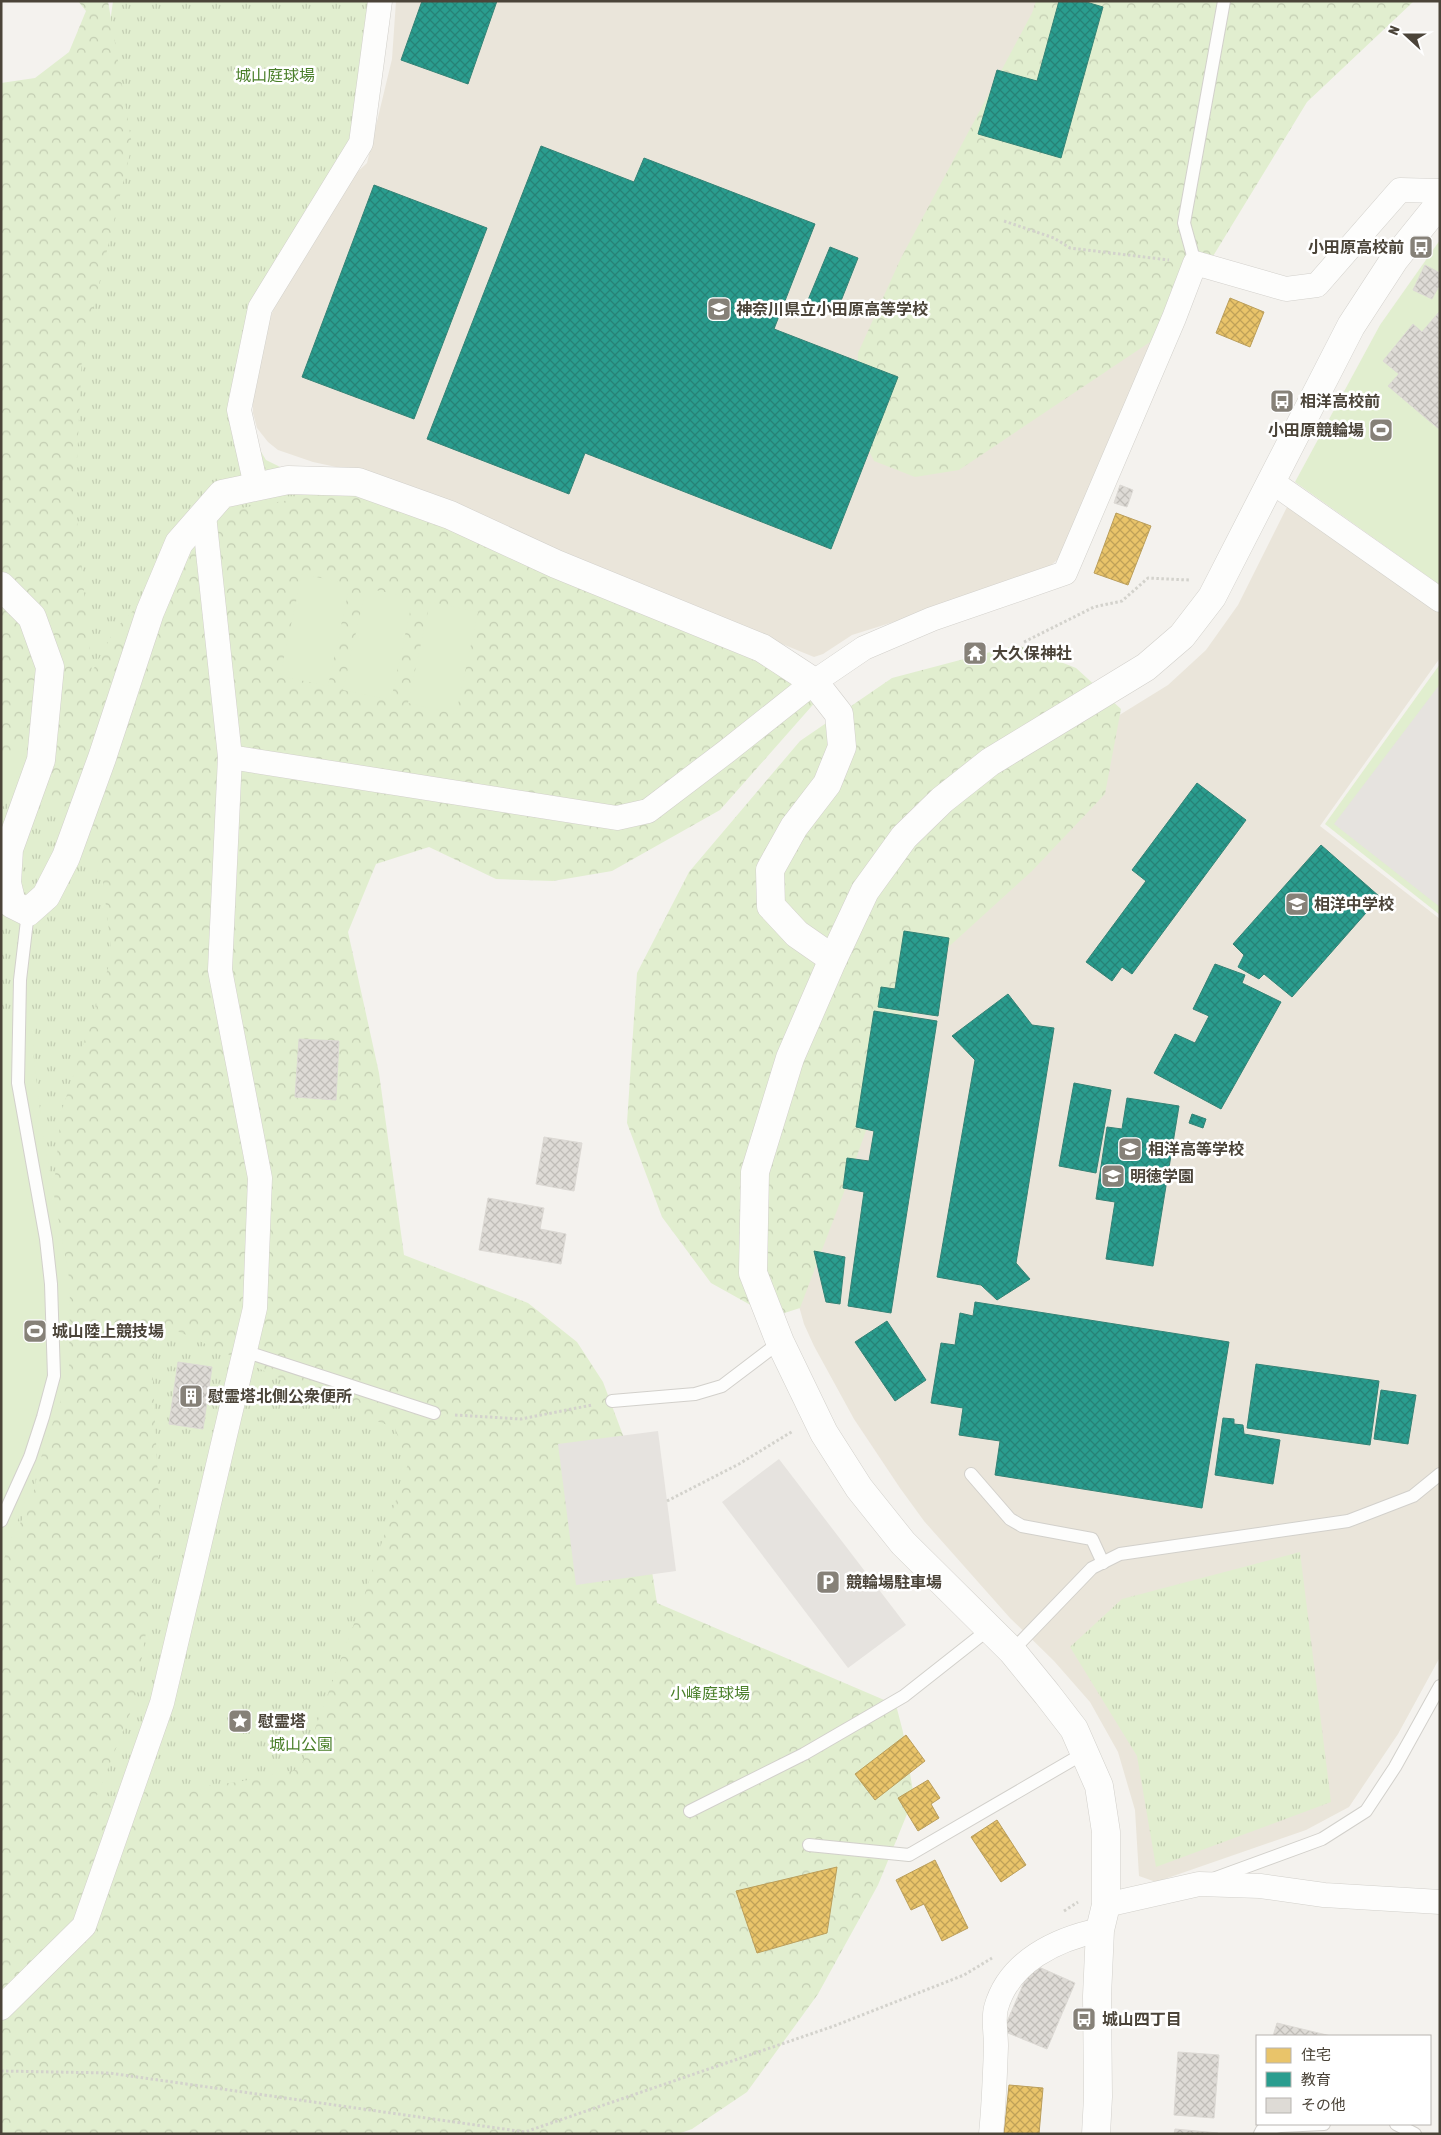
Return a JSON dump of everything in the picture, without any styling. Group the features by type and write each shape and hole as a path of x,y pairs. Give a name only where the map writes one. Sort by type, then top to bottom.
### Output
{"street":[{"path":"256,486 239,410 260,308 362,143 380,1"},
{"path":"230,758 617,818 648,811 814,682 864,648 932,619 1065,573 1174,318 1195,263 1286,289 1317,285 1400,190 1440,190"},
{"path":"1096,2134 1097,1996 1104,1906 1105,1823 1099,1786 1086,1752 1074,1729 1012,1651 903,1543 859,1488 824,1433 780,1342 753,1273 756,1172 790,1058 832,959 864,891 904,837 942,800 990,762 1146,667 1182,636 1212,597 1350,326 1394,260 1440,202"},
{"path":"1,586 32,617 50,667 41,760 9,849 7,883 12,904 28,912 46,896 66,857 102,758 150,612 179,543 222,494 288,480 358,482 450,515 556,564 762,648 814,682 839,714 842,747 827,784 794,827 770,870 771,906 798,934 832,959"},
{"path":"1271,481 1440,600"},
{"path":"1,2008 84,1926 162,1703 255,1308 260,1178 220,970 230,758 204,514"},
{"path":"991,2134 995,2009 1004,1986 1024,1964 1045,1948 1073,1935 1104,1906 1199,1884 1260,1886 1324,1895 1440,1902"}],"lane":[{"path":"1195,263 1184,223 1224,1"},
{"path":"1,1520 30,1458 54,1376 52,1284 46,1239 18,1084 20,980 28,912"},
{"path":"612,1402 695,1394 722,1386 780,1342"},
{"path":"244,1351 434,1413"},
{"path":"971,1474 1010,1519 1022,1526 1092,1539 1103,1563"},
{"path":"1012,1651 1092,1568 1120,1554 1348,1520 1413,1496 1440,1474"},
{"path":"690,1811 804,1754 904,1696 989,1629"},
{"path":"1199,1884 1322,1839 1366,1811 1395,1767 1440,1686"},
{"path":"809,1845 909,1855 1086,1752"},
{"path":"1260,2134 1262,2130 1281,2126 1302,2125"},
{"path":"1398,2125 1415,2134"}],"path":[{"path":"1004,221 1054,238 1070,248 1195,263"},
{"path":"1024,642 1094,607 1122,600 1148,578 1191,580 1212,597"},
{"path":"434,1413 521,1419 612,1402"},
{"path":"667,1502 739,1464 817,1417"},
{"path":"1056,1916 1104,1906"},
{"path":"525,2132 834,2026 964,1976 997,1954"},
{"path":"1,2071 109,2073 530,2134"}],"shaded area":[{"name":"神奈川県立小田原高等学校","path":"396,1 1210,1 1177,278 1068,543 1057,560 1049,567 903,619 852,635 823,654 814,657 364,473 313,462 278,450 268,442 257,428 253,413 253,394 263,335 285,282 353,176 367,163 392,59"},
{"name":"明徳学園","path":"1288,505 1440,611 1440,658 1320,826 1440,919 1440,1657 1398,1734 1349,1807 1306,1830 1156,1882 1139,1876 1135,1810 1118,1752 1090,1702 1054,1661 1010,1618 924,1521 900,1488 854,1419 814,1346 804,1324 797,1299 1003,787 1168,685 1206,650 1238,605"},
{"path":"1440,684 1440,907 1334,824"},
{"path":"658,1431 676,1571 576,1585 558,1444"},
{"name":"競輪場駐車場","path":"779,1459 906,1625 848,1668 722,1502"}],"green space":[{"name":"城山公園","path":"78,1 108,1 132,145 82,356 75,501 92,672 115,629 234,509 340,492 406,508 773,667 818,699 720,810 612,871 553,881 496,879 429,847 376,864 348,932 379,1073 404,1255 528,1303 577,1342 603,1382 636,1470 657,1603 896,1705 903,1732 914,1797 878,1885 818,1994 747,2092 692,2129 678,2134 1,2134 1,1563 32,1499 59,1377 52,1208 61,1113 112,956 103,882 74,823 30,779 1,766 1,83 35,78 69,52 86,11","holes":["162,1324 356,1413 395,1428 408,1464 362,1602 300,1769 238,1782 96,1798 135,1701 161,1538 152,1363"]},
{"name":"城山公園","path":"113,1 372,1 352,138 262,284 232,404 266,460 711,679 432,764 282,954 272,1271 571,1598 1,2043 1,141 110,23"},
{"path":"1036,1 1414,1 1307,102 1168,330 959,470 915,477 874,461 855,423 858,353 901,258 1032,13"},
{"name":"小田原競輪場","path":"1440,240 1440,585 1295,482 1380,325"},
{"path":"302,574 350,584 328,686 280,676"},
{"path":"366,588 413,598 391,700 343,690"},
{"path":"430,602 478,612 456,714 408,703"},
{"path":"1017,645 1076,668 1121,709 1105,794 1032,871 943,952 892,1058 800,1308 772,1317 711,1283 662,1217 627,1123 637,973 689,872 800,741 892,678"},
{"path":"1440,664 1440,915 1325,824"},
{"path":"1,753 29,753 14,797 1,808"},
{"name":"城山陸上競技場","path":"1,1018 37,1018 33,1051 43,1134 70,1283 69,1378 1,1567"},
{"path":"1300,1552 1331,1802 1156,1867 1137,1756 1070,1647 1122,1599"}],"building: 住宅":[{"path":"1230,298 1264,312 1250,347 1216,333"},
{"path":"1116,513 1151,526 1128,585 1094,573"},
{"path":"906,1735 925,1761 875,1800 855,1774"},
{"path":"928,1780 940,1798 931,1804 939,1818 918,1831 898,1798"},
{"path":"997,1820 1026,1865 1001,1882 971,1837"},
{"path":"935,1860 968,1928 942,1941 924,1904 911,1910 896,1880"},
{"path":"837,1867 827,1933 757,1953 736,1891"},
{"path":"1009,2085 1043,2088 1039,2134 1004,2134"}],"building: 教育":[{"path":"422,1 497,1 468,84 401,60"},
{"path":"1059,1 1083,1 1103,7 1061,158 978,134 997,70 1037,81"},
{"path":"541,146 634,182 644,158 815,224 774,329 898,377 831,549 585,453 569,494 427,439"},
{"path":"374,185 487,228 414,419 302,377"},
{"path":"830,247 858,258 837,311 808,300"},
{"path":"1197,783 1246,820 1132,974 1122,967 1112,981 1086,962 1146,881 1132,870"},
{"path":"1321,845 1380,897 1292,997 1264,974 1259,979 1238,967 1244,955 1233,944"},
{"path":"904,931 949,938 938,1016 878,1007 881,987 895,989"},
{"path":"1215,964 1245,975 1242,983 1281,1002 1221,1109 1154,1073 1175,1034 1195,1043 1209,1016 1193,1009"},
{"path":"1008,994 1032,1025 1054,1028 1016,1263 1030,1279 997,1300 981,1285 937,1277 975,1060 952,1036"},
{"path":"874,1011 937,1021 891,1313 848,1306 864,1192 843,1188 847,1158 869,1161 874,1131 856,1127"},
{"path":"1074,1083 1111,1090 1096,1173 1059,1166"},
{"path":"1127,1098 1179,1106 1153,1266 1106,1259 1115,1202 1096,1199 1107,1127 1122,1129"},
{"path":"1192,1114 1206,1119 1203,1128 1189,1123"},
{"path":"814,1251 845,1257 840,1304 826,1302"},
{"path":"975,1302 1229,1342 1202,1508 995,1475 1000,1441 959,1435 963,1408 931,1403 941,1343 955,1345 960,1313 973,1316"},
{"path":"887,1321 926,1380 895,1401 855,1342"},
{"path":"1256,1364 1379,1381 1370,1445 1247,1428"},
{"path":"1381,1390 1416,1395 1408,1444 1374,1439"},
{"path":"1223,1418 1234,1419 1234,1424 1243,1425 1244,1434 1280,1440 1273,1484 1215,1475"}],"building: その他":[{"path":"1425,265 1440,273 1440,284 1432,299 1413,290"},
{"path":"1440,311 1440,430 1388,386 1399,374 1383,361 1413,324 1422,332"},
{"path":"1120,485 1133,490 1127,507 1114,503"},
{"path":"299,1039 339,1041 336,1100 295,1097"},
{"path":"544,1137 582,1143 574,1191 536,1184"},
{"path":"488,1198 544,1208 540,1229 566,1234 561,1264 479,1250"},
{"name":"慰霊塔北側公衆便所","path":"178,1362 212,1367 203,1429 169,1424"},
{"path":"1032,1964 1075,1983 1047,2049 1003,2031"},
{"path":"1277,2023 1327,2035 1273,2035"},
{"path":"1178,2052 1219,2055 1214,2118 1174,2115"},
{"path":"1175,2129 1218,2133 1174,2134"}],"place":[{"name":"小田原高校前","path":"1421,247"},
{"name":"神奈川県立小田原高等学校","path":"719,309"},
{"name":"相洋高校前","path":"1282,401"},
{"name":"小田原競輪場","path":"1381,430"},
{"name":"大久保神社","path":"975,653"},
{"name":"相洋中学校","path":"1297,904"},
{"name":"相洋高等学校","path":"1130,1149"},
{"name":"明徳学園","path":"1113,1176"},
{"name":"城山陸上競技場","path":"35,1331"},
{"name":"慰霊塔北側公衆便所","path":"191,1396"},
{"name":"競輪場駐車場","path":"828,1582"},
{"name":"慰霊塔","path":"240,1721"},
{"name":"城山四丁目","path":"1084,2019"}],"park label":[{"name":"城山庭球場","path":"275,75"},
{"name":"小峰庭球場","path":"710,1693"}]}
